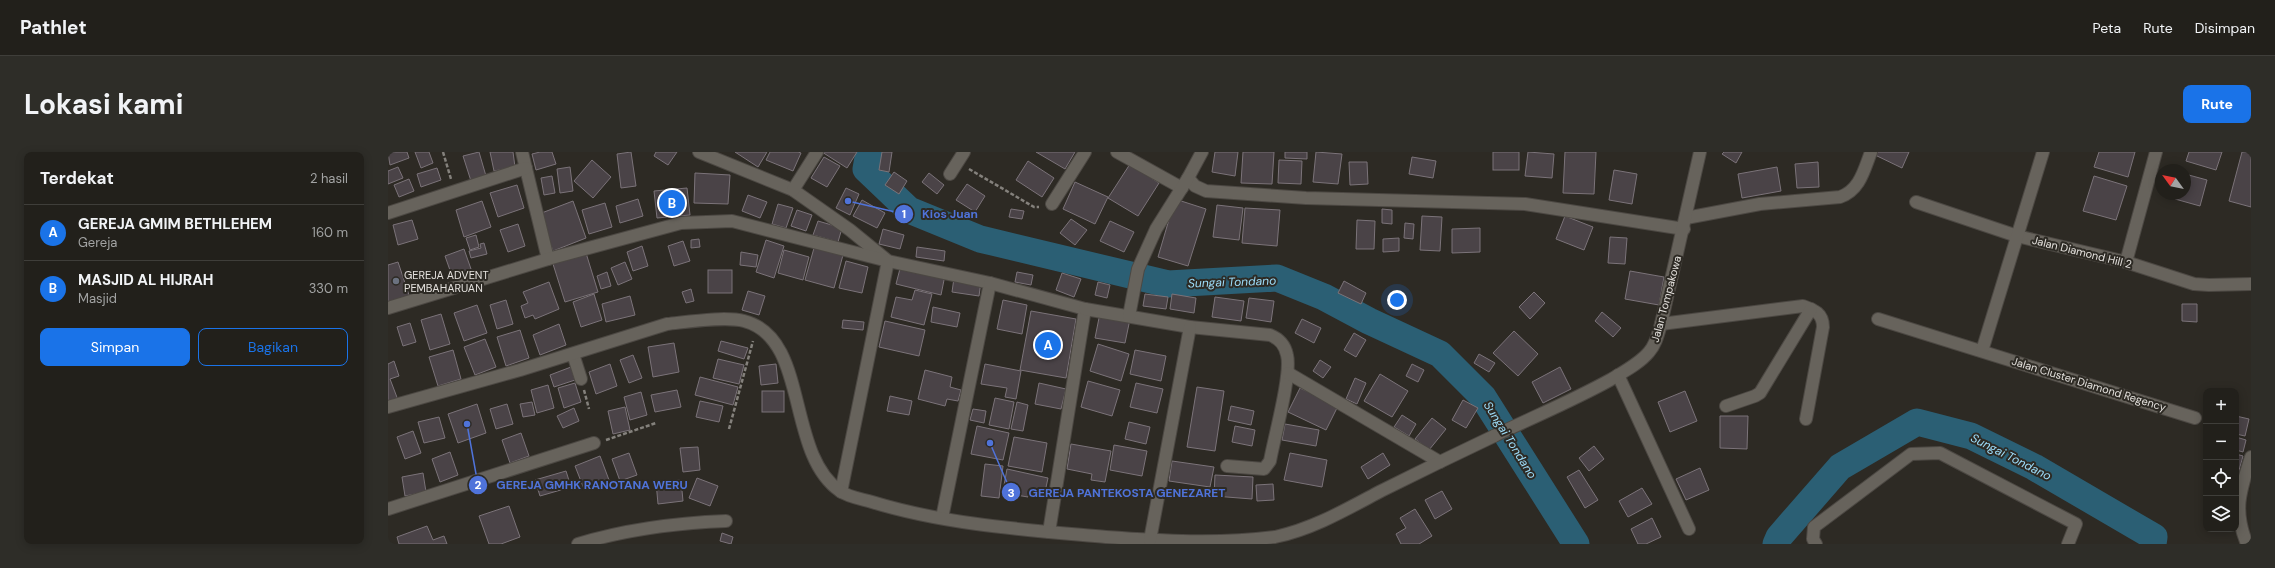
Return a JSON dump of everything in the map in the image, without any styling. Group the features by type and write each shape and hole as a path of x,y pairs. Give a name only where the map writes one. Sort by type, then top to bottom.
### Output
{"street":[{"path":"522,152 548,259"},
{"path":"699,152 793,190 850,230 888,261"},
{"path":"793,190 818,152"},
{"path":"950,174 964,152"},
{"path":"1052,204 1085,152"},
{"path":"1117,152 1206,191 1306,198 1525,204 1685,224 1760,204 1840,197 1849,194 1860,180 1871,152"},
{"path":"1129,316 1131,299 1138,269 1156,229 1185,183 1202,152"},
{"name":"Jalan Tompakowa","path":"841,492 896,509 942,518 1049,532 1150,540 1243,543 1276,537 1314,526 1440,462 1581,396 1643,359 1650,351 1661,324 1685,224 1700,152"},
{"path":"1982,351 2043,152"},
{"path":"2126,262 2156,152"},
{"path":"388,213 526,168"},
{"name":"Jalan Diamond Hill 2","path":"1916,202 2017,236 2126,262 2194,284 2209,286 2251,284"},
{"path":"388,308 548,259 660,227 707,220 732,221 888,261 990,283 1085,308 1190,327 1247,332 1278,338 1282,342 1288,356 1288,373 1270,461 1266,466 1259,470 1226,466"},
{"path":"841,492 888,261"},
{"path":"942,518 990,283"},
{"path":"1661,324 1803,306 1819,314 1823,319 1823,327 1806,419"},
{"path":"1049,532 1085,308"},
{"path":"1726,406 1760,393 1811,309"},
{"name":"Jalan Cluster Diamond Regency","path":"1878,319 2196,418"},
{"path":"388,407 574,354 667,324 732,320 744,321 757,328 775,342 785,360 809,450 816,466 841,492"},
{"path":"1150,540 1190,327"},
{"path":"574,354 581,379"},
{"path":"1288,373 1440,462"},
{"path":"1618,375 1689,529"},
{"path":"388,509 594,443"},
{"path":"1816,544 1813,538 1814,527 1911,454 1924,452 1940,453 2076,524 2068,544"},
{"path":"2247,544 2240,527 2238,505 2251,457"},
{"path":"578,544 630,530 693,522 726,521"}],"path":[{"path":"443,152 455,190"},
{"path":"958,163 1034,207 1052,204"},
{"path":"729,429 757,328"},
{"path":"581,379 589,409"},
{"path":"594,443 656,423"}],"building":[{"path":"407,152 409,158 390,165 388,153"},
{"path":"415,152 429,152 433,163 421,168"},
{"path":"479,152 486,176 471,181 463,156"},
{"path":"490,152 513,152 515,167 494,171"},
{"path":"552,152 556,164 536,170 532,154"},
{"path":"631,152 636,186 621,188 617,154"},
{"path":"656,152 677,152 668,165 654,156"},
{"path":"735,152 767,152 758,167"},
{"path":"770,152 801,153 793,171 766,160"},
{"path":"822,152 857,152 847,168"},
{"path":"882,152 892,152 889,172 879,170"},
{"path":"1036,152 1075,152 1065,169"},
{"path":"1215,152 1238,152 1235,176 1212,172"},
{"path":"1243,152 1274,152 1272,184 1241,183"},
{"path":"1285,152 1307,152 1307,159 1285,158"},
{"path":"1316,152 1342,154 1338,184 1313,182"},
{"path":"1493,152 1519,152 1519,170 1493,170"},
{"path":"1528,152 1554,154 1552,178 1525,176"},
{"path":"1565,152 1596,152 1594,194 1563,193"},
{"path":"1724,152 1742,152 1736,163 1722,154"},
{"path":"1875,152 1909,152 1902,168 1873,154"},
{"path":"2099,152 2135,152 2128,177 2094,167"},
{"path":"2189,152 2222,152 2216,170 2186,161"},
{"path":"2242,152 2251,152 2251,207 2229,201"},
{"path":"824,157 840,166 827,187 811,178"},
{"path":"1412,157 1436,161 1433,178 1409,174"},
{"path":"592,160 611,177 593,198 574,181"},
{"path":"1279,160 1302,161 1301,184 1278,183"},
{"path":"1028,161 1054,178 1042,197 1016,180"},
{"path":"1349,162 1367,162 1368,184 1350,185"},
{"path":"1818,162 1819,187 1797,188 1795,164"},
{"path":"1130,164 1159,183 1138,216 1108,198"},
{"path":"398,167 403,178 388,184 388,171"},
{"path":"570,167 573,191 560,193 557,169"},
{"path":"1777,167 1781,191 1742,198 1738,174"},
{"path":"437,168 441,180 421,187 417,174"},
{"path":"1614,170 1637,174 1632,204 1609,200"},
{"path":"894,172 907,181 899,194 885,185"},
{"path":"695,173 730,175 728,204 694,203"},
{"path":"929,173 944,185 937,194 922,182"},
{"path":"552,176 555,193 544,195 541,178"},
{"path":"2094,176 2127,186 2116,220 2083,211"},
{"path":"2191,176 2207,180 2200,206 2179,200 2191,200"},
{"path":"409,179 414,191 399,197 394,185"},
{"path":"1075,182 1108,197 1095,224 1063,209"},
{"path":"967,184 985,196 975,212 956,200"},
{"path":"517,185 524,208 498,217 490,193"},
{"path":"687,188 690,215 657,218 654,191"},
{"path":"846,188 859,194 850,215 836,208"},
{"path":"748,195 767,202 760,218 742,211"},
{"path":"638,199 643,216 620,223 616,206"},
{"path":"1175,199 1206,209 1188,266 1158,257"},
{"path":"862,200 885,213 877,228 853,216"},
{"path":"482,201 491,227 464,237 456,210"},
{"path":"573,201 586,238 553,251 539,214"},
{"path":"605,203 612,227 589,234 582,210"},
{"path":"778,204 793,208 786,228 772,224"},
{"path":"1217,205 1243,208 1239,240 1213,237"},
{"path":"1245,208 1280,210 1277,246 1242,243"},
{"path":"1011,209 1024,211 1022,219 1009,217"},
{"path":"1382,209 1392,210 1392,224 1382,223"},
{"path":"797,210 812,215 806,231 791,226"},
{"path":"1422,216 1442,217 1440,251 1420,250"},
{"path":"1565,216 1593,227 1584,250 1556,239"},
{"path":"1071,219 1087,230 1075,245 1060,233"},
{"path":"412,220 418,239 398,245 393,225"},
{"path":"1357,220 1375,221 1374,249 1356,249"},
{"path":"818,221 842,228 838,242 813,235"},
{"path":"1110,221 1134,232 1124,252 1100,241"},
{"path":"1405,223 1414,224 1413,239 1404,238"},
{"path":"518,224 525,246 508,252 500,230"},
{"path":"1480,228 1480,252 1452,253 1452,229"},
{"path":"883,229 904,235 900,249 879,244"},
{"path":"476,235 479,247 470,250 466,238"},
{"path":"1610,237 1627,238 1625,264 1608,263"},
{"path":"1399,238 1399,251 1383,252 1383,239"},
{"path":"699,239 700,247 691,248 691,240"},
{"path":"766,240 784,246 774,278 756,272"},
{"path":"683,241 690,261 674,266 668,246"},
{"path":"484,243 487,254 471,258 469,251 481,248 480,244"},
{"path":"642,246 648,266 633,271 627,252"},
{"path":"917,247 945,251 944,261 916,257"},
{"path":"814,248 843,255 834,288 805,280"},
{"path":"464,249 471,269 452,276 445,256"},
{"path":"784,250 809,257 803,280 778,273"},
{"path":"741,252 758,255 756,267 740,265"},
{"path":"586,253 598,292 565,302 553,264"},
{"path":"846,261 868,267 862,293 839,288"},
{"name":"GEREJA ADVENT PEMBAHARUAN","path":"398,262 410,298 388,304 388,265"},
{"path":"625,262 632,279 618,285 611,268"},
{"path":"901,265 945,275 941,295 896,284"},
{"path":"708,270 732,270 732,293 708,293"},
{"path":"1630,271 1664,277 1659,305 1625,299"},
{"path":"607,272 611,286 601,289 597,276"},
{"path":"1017,272 1033,275 1031,285 1015,282"},
{"path":"1062,273 1081,279 1074,297 1056,290"},
{"path":"954,278 981,281 979,296 952,292"},
{"path":"1344,281 1366,293 1361,304 1338,293"},
{"path":"549,282 559,309 535,319 533,315 525,318 521,306 528,303 523,292"},
{"path":"1098,282 1110,285 1107,298 1095,295"},
{"path":"691,289 694,301 686,303 682,292"},
{"path":"915,290 932,294 924,325 891,317 896,297 912,300"},
{"path":"748,291 765,296 759,315 742,310"},
{"path":"1534,292 1545,303 1530,319 1519,307"},
{"path":"594,294 602,320 581,327 573,302"},
{"path":"1145,294 1168,297 1166,309 1143,306"},
{"path":"1172,294 1196,298 1194,313 1170,309"},
{"path":"630,296 635,315 606,322 602,304"},
{"path":"1215,297 1244,301 1241,321 1212,317"},
{"path":"1249,298 1274,301 1271,322 1246,318"},
{"path":"506,300 513,324 497,329 490,305"},
{"path":"1003,300 1027,305 1022,334 997,329"},
{"path":"2182,304 2197,304 2197,322 2182,321"},
{"path":"477,305 487,333 464,341 454,313"},
{"path":"933,307 960,313 957,327 931,322"},
{"path":"1031,311 1076,319 1066,378 1020,370"},
{"path":"1602,312 1621,328 1613,337 1595,321"},
{"path":"1100,313 1130,319 1125,343 1095,338"},
{"path":"441,314 450,344 430,350 421,320"},
{"path":"1302,319 1321,328 1314,343 1295,333"},
{"path":"843,320 864,322 863,330 842,328"},
{"path":"885,321 925,330 919,356 879,347"},
{"path":"410,323 416,342 403,346 397,327"},
{"path":"559,324 566,345 540,355 533,335"},
{"path":"520,330 529,358 506,366 497,337"},
{"path":"1514,331 1538,354 1518,376 1493,353"},
{"path":"1354,333 1366,340 1356,357 1344,350"},
{"path":"485,339 496,367 475,375 464,347"},
{"path":"721,341 748,348 744,359 718,351"},
{"path":"674,343 679,372 653,377 648,347"},
{"path":"1098,344 1129,354 1121,381 1090,371"},
{"path":"453,350 461,379 438,386 429,357"},
{"path":"1135,350 1166,356 1161,381 1130,374"},
{"path":"1479,354 1495,363 1489,372 1474,363"},
{"path":"633,355 642,378 629,383 620,360"},
{"path":"718,359 744,365 739,384 713,378"},
{"path":"1320,360 1331,367 1323,378 1313,371"},
{"path":"394,361 399,376 390,379 398,400 388,404 388,364"},
{"path":"610,364 617,386 596,394 589,372"},
{"path":"776,364 778,383 761,385 759,366"},
{"path":"985,364 1021,371 1016,399 1005,397 1007,388 981,384"},
{"path":"1412,364 1424,370 1418,382 1406,376"},
{"path":"571,367 575,380 554,387 550,375"},
{"path":"1560,367 1571,389 1543,403 1532,382"},
{"path":"925,370 952,377 950,387 961,390 958,401 947,399 945,406 918,399"},
{"path":"1380,374 1408,391 1392,417 1364,401"},
{"path":"700,377 738,387 733,405 695,395"},
{"path":"1355,378 1366,383 1357,404 1346,399"},
{"path":"1088,381 1120,390 1112,416 1081,407"},
{"path":"575,383 581,402 564,408 558,388"},
{"path":"1039,383 1066,389 1061,409 1035,404"},
{"path":"1136,383 1163,389 1157,413 1130,407"},
{"path":"548,385 554,408 537,413 531,390"},
{"path":"1197,387 1224,391 1215,451 1187,447"},
{"path":"1300,388 1338,406 1326,430 1288,412"},
{"path":"677,390 681,407 655,412 651,395"},
{"path":"762,391 784,391 784,412 762,412"},
{"path":"1685,391 1697,421 1670,432 1658,402"},
{"path":"641,392 647,415 630,420 624,397"},
{"path":"890,396 912,401 909,415 887,411"},
{"path":"995,398 1014,402 1009,429 989,425"},
{"path":"1463,400 1478,408 1466,428 1452,420"},
{"path":"700,401 723,406 719,422 696,417"},
{"path":"532,402 535,415 523,417 520,404"},
{"path":"1017,402 1028,405 1023,431 1011,429"},
{"path":"477,404 486,433 458,443 448,414"},
{"path":"507,404 513,424 496,429 490,409"},
{"path":"1231,406 1254,411 1251,425 1228,420"},
{"path":"625,407 630,430 613,434 608,411"},
{"path":"574,408 579,421 563,428 557,416"},
{"path":"973,409 986,411 984,423 970,420"},
{"path":"1402,415 1416,424 1409,436 1394,427"},
{"path":"1720,416 1748,416 1747,449 1720,448"},
{"path":"439,417 445,438 424,443 418,422"},
{"path":"2239,417 2249,419 2245,436 2239,435"},
{"path":"1432,418 1446,429 1429,450 1415,439"},
{"path":"1129,422 1150,427 1146,444 1125,439"},
{"path":"1285,424 1319,430 1316,446 1282,440"},
{"path":"977,426 1009,433 1003,460 971,454"},
{"path":"1235,426 1255,430 1252,446 1232,442"},
{"path":"413,431 421,453 405,459 397,437"},
{"path":"521,433 529,456 510,463 502,440"},
{"path":"1014,437 1047,443 1042,472 1008,466"},
{"path":"2239,438 2246,440 2243,452 2239,451"},
{"path":"1071,444 1111,451 1105,482 1091,480 1092,474 1067,469"},
{"path":"1114,445 1147,451 1142,476 1110,470"},
{"path":"1594,446 1604,459 1589,471 1579,458"},
{"path":"698,447 700,470 683,472 680,448"},
{"path":"450,452 458,475 440,482 432,459"},
{"path":"629,453 637,475 620,481 612,459"},
{"path":"1290,453 1327,460 1322,487 1284,480"},
{"path":"1383,453 1390,465 1368,479 1361,467"},
{"path":"2239,455 2243,456 2239,470"},
{"path":"600,456 609,480 584,489 575,466"},
{"path":"1172,461 1214,467 1210,487 1169,481"},
{"path":"985,464 1003,466 999,498 981,496"},
{"path":"1700,468 1709,490 1686,500 1676,479"},
{"path":"1007,469 1048,478 1045,492 1030,489 1028,497 1016,495 1015,499 1002,496"},
{"path":"1579,470 1598,500 1585,508 1567,477"},
{"path":"566,471 571,487 540,496 535,480"},
{"path":"423,473 426,492 405,496 402,477"},
{"path":"1215,475 1253,477 1252,499 1214,496"},
{"path":"697,478 718,486 710,506 689,498"},
{"path":"681,480 683,501 658,504 656,482"},
{"path":"1273,484 1274,500 1257,501 1256,485"},
{"path":"1642,488 1652,504 1628,517 1619,501"},
{"path":"1442,491 1452,509 1435,519 1425,500"},
{"path":"509,506 520,537 501,544 489,544 479,516"},
{"path":"1415,509 1432,536 1419,544 1401,544 1396,534 1406,528 1400,518"},
{"path":"1652,518 1661,537 1646,544 1638,544 1631,529"},
{"path":"427,526 433,540 444,536 447,544 399,544 397,537"},
{"path":"722,533 733,537 731,544 720,541"}],"waterway":[{"name":"Sungai Tondano","path":"869,152 866,169 909,210 980,239 1168,284 1277,278 1324,297 1369,321 1440,354 1483,397 1576,544"},
{"name":"Sungai Tondano","path":"1776,544 1779,537 1840,467 1917,422 1971,436 2034,467 2154,537 2153,544"}],"place":[{"name":"Kios Juan","path":"848,201"},
{"name":"MASJID AL HIJRAH","path":"672,203"},
{"name":"GEREJA ADVENT PEMBAHARUAN","path":"396,281"},
{"name":"GEREJA GMIM BETHLEHEM","path":"1048,345"},
{"name":"GEREJA GMHK RANOTANA WERU","path":"467,424"},
{"name":"GEREJA PANTEKOSTA GENEZARET","path":"990,443"}]}
